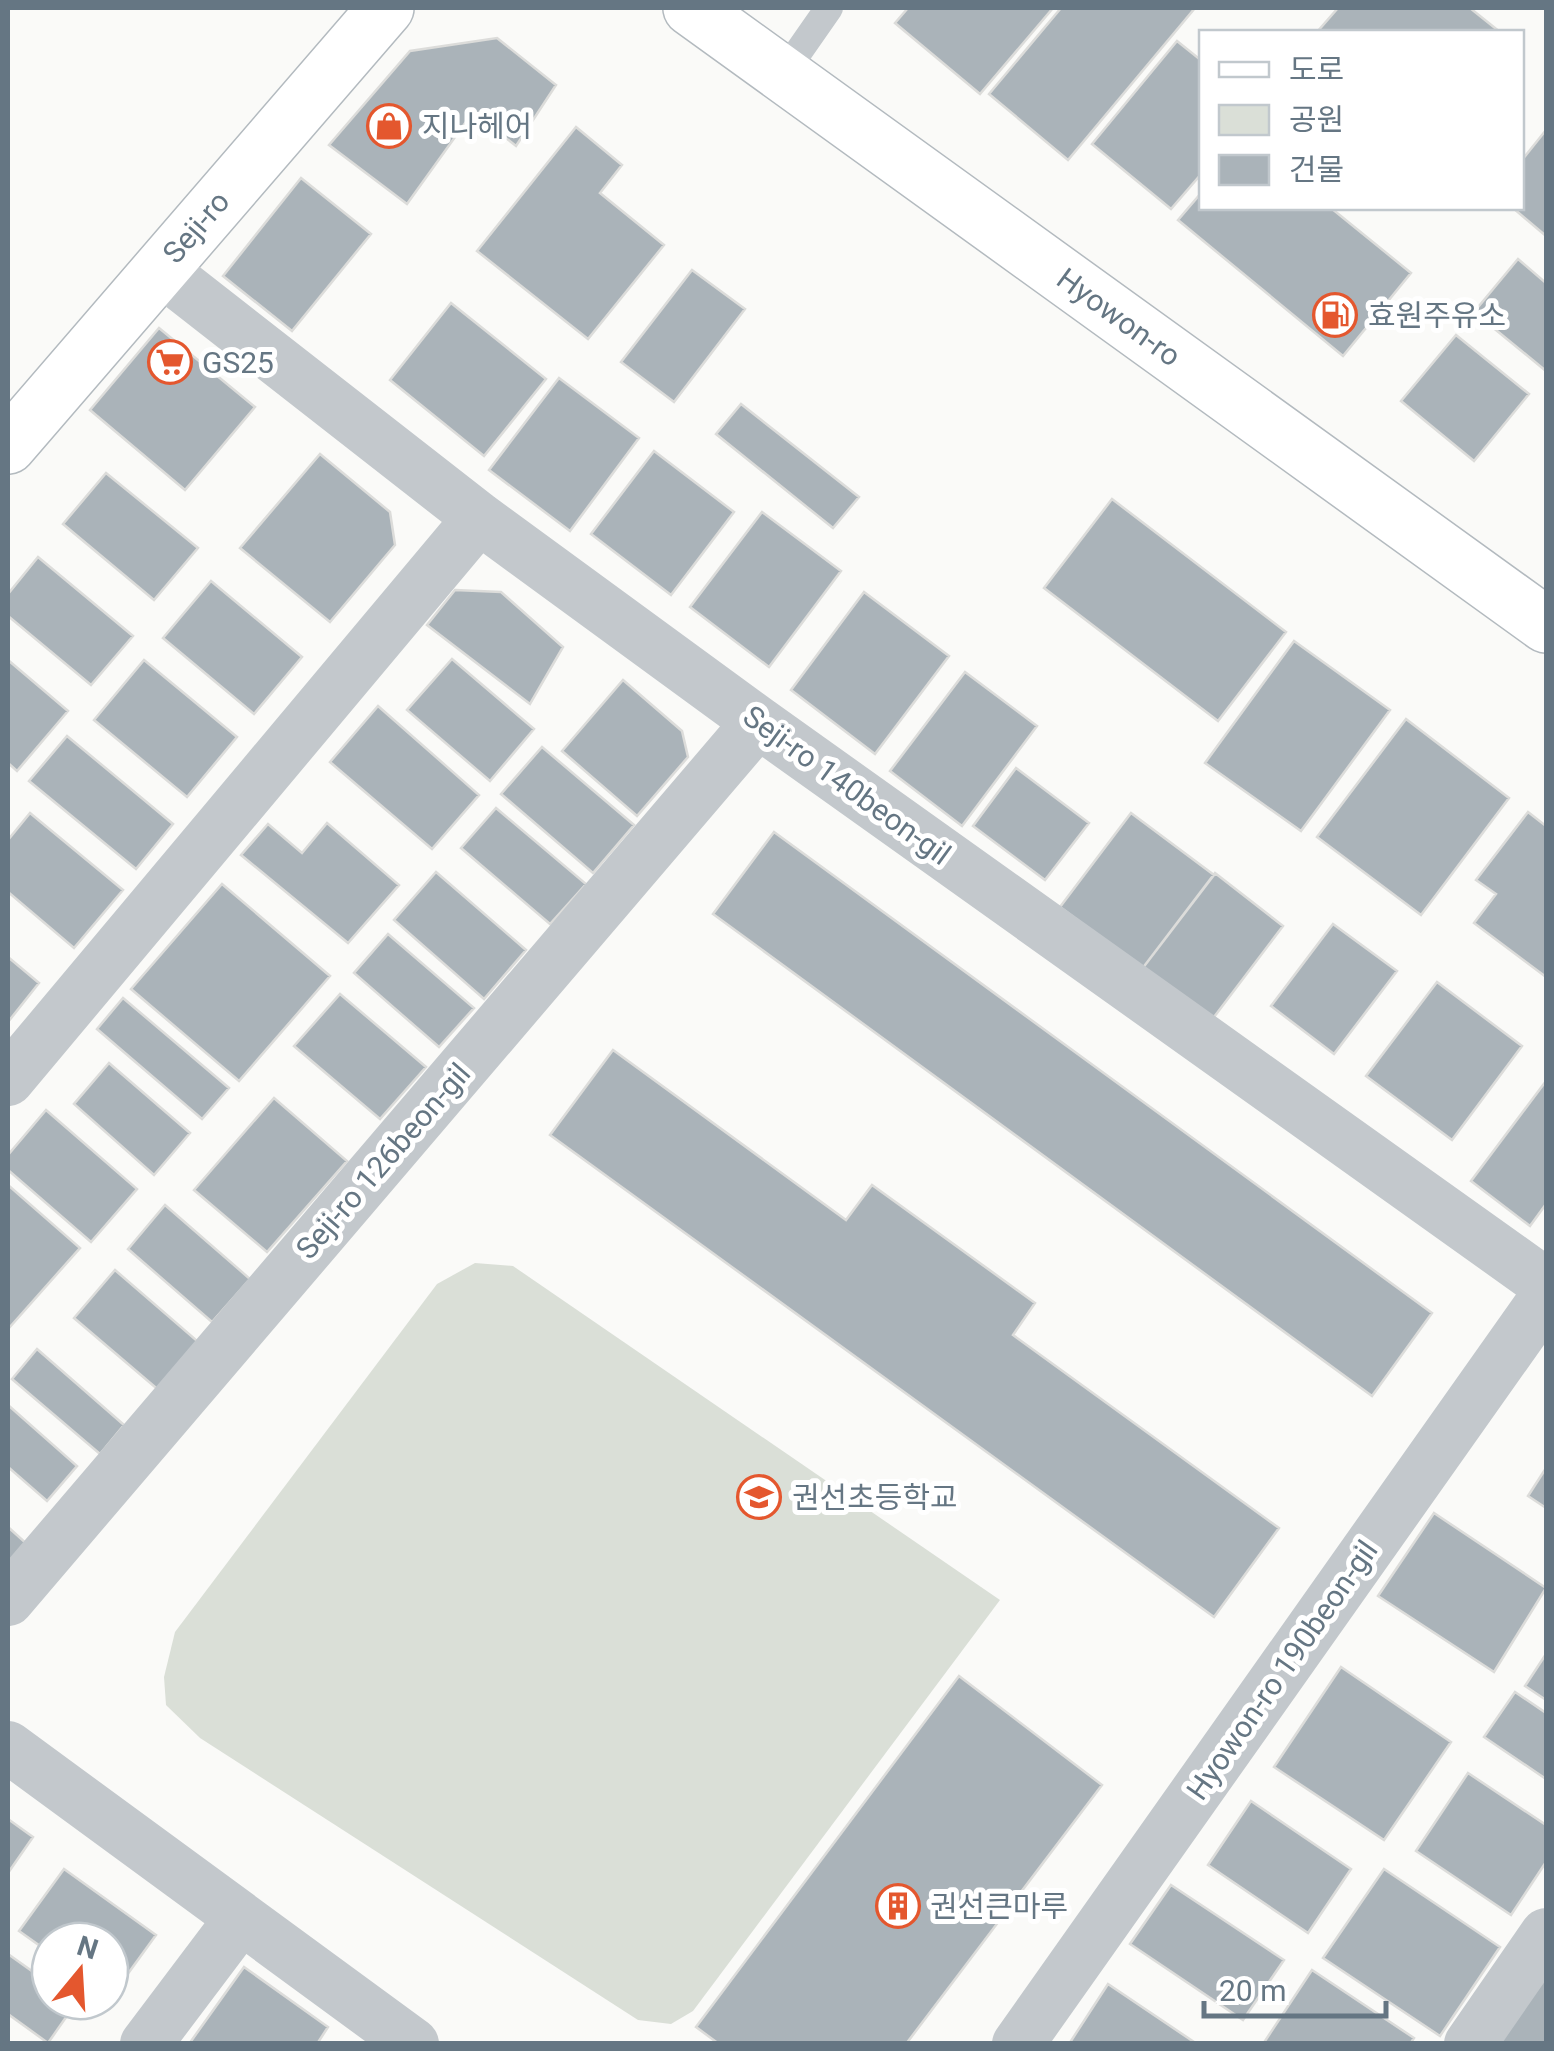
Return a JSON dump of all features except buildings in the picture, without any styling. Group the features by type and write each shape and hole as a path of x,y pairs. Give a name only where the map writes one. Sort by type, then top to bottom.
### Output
{"street":[{"name":"Seji-ro","path":"8,446 386,8"},
{"name":"Hyowon-ro","path":"691,8 1546,625"},
{"name":"Seji-ro 140beon-gil","path":"160,268 480,518 758,722 1546,1284"},
{"path":"8,1080 480,518"},
{"name":"Seji-ro 126beon-gil","path":"8,1600 758,722"},
{"name":"Hyowon-ro 190beon-gil","path":"1018,2044 1546,1297"},
{"path":"8,1748 413,2044"},
{"path":"146,2044 241,1918"},
{"path":"1470,2044 1546,1934"}],"lane":[{"path":"783,74 829,8"}],"green space":[{"path":"475,1263 513,1266 1000,1600 693,2011 671,2024 638,2020 200,1738 166,1705 164,1677 175,1632 437,1284"}],"place":[{"name":"지나헤어","path":"389,126"},
{"name":"효원주유소","path":"1335,315"},
{"name":"GS25","path":"170,362"},
{"name":"권선초등학교","path":"759,1497"},
{"name":"권선큰마루","path":"898,1906"}]}
